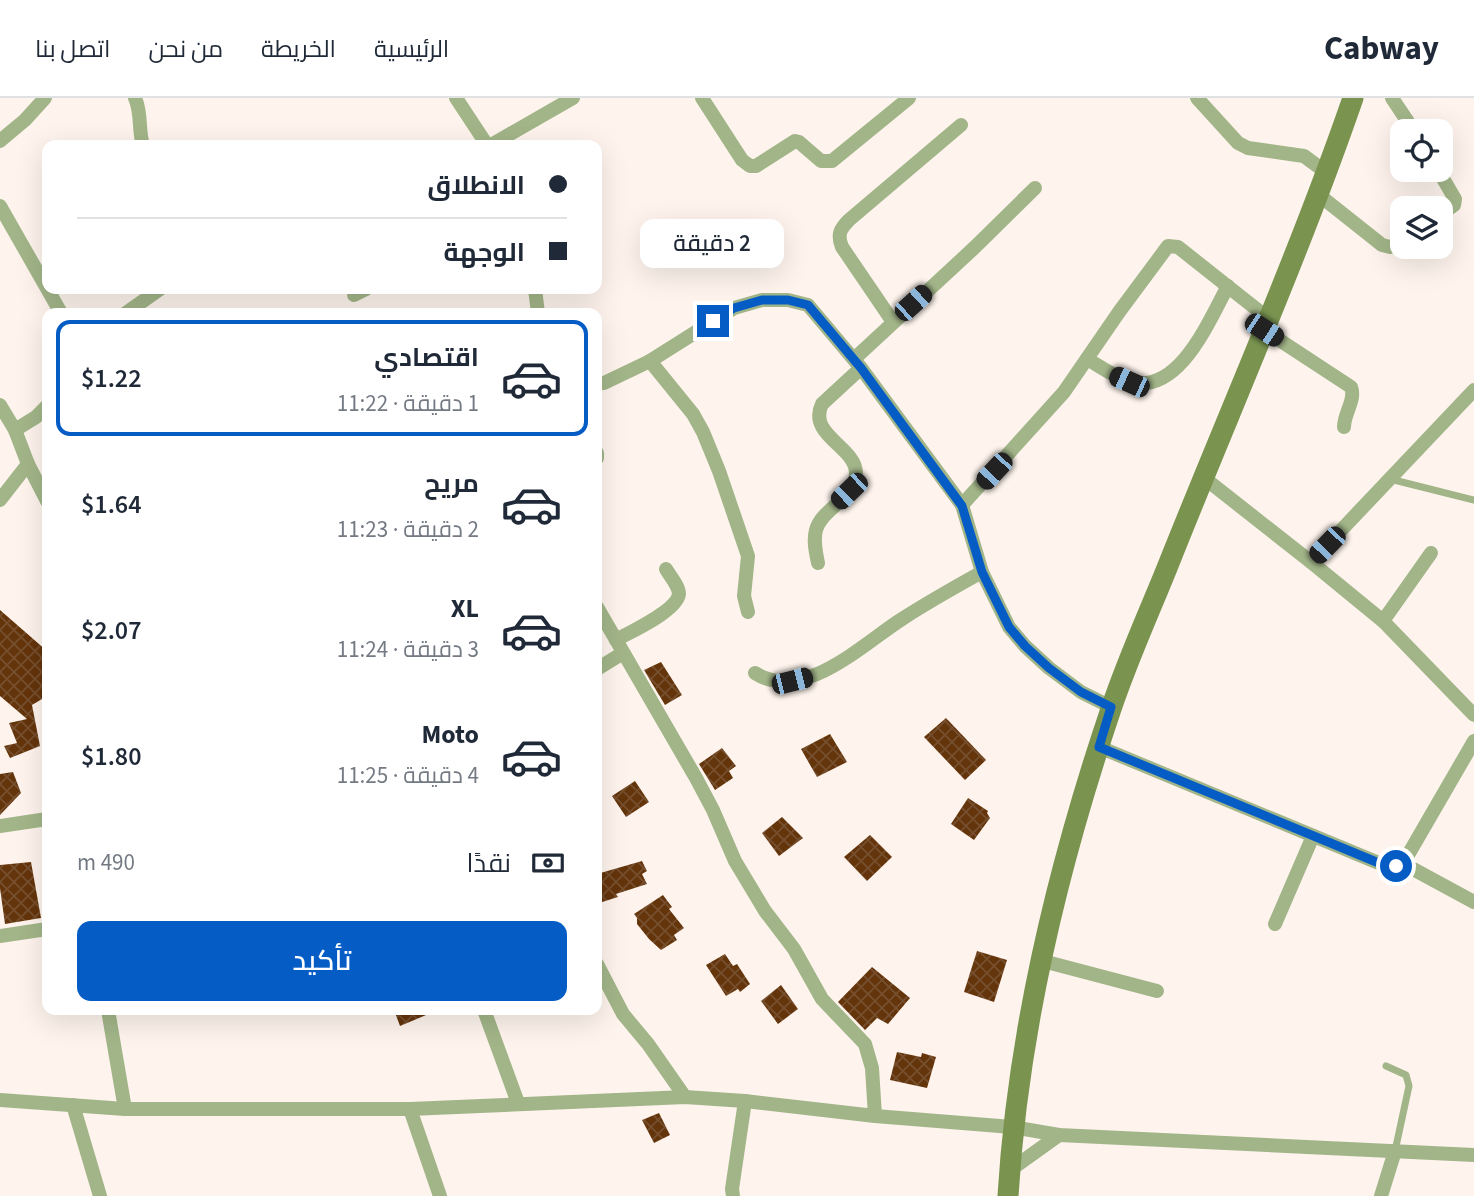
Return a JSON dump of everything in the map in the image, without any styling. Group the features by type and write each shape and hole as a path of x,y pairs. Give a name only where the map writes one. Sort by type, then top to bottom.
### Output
{"street":[{"path":"0,141 45,98"},
{"path":"135,98 139,106 142,140"},
{"path":"456,98 485,140"},
{"path":"498,140 573,98"},
{"path":"702,98 742,160 750,166 756,166 795,141 821,161 832,161 892,103 909,98"},
{"path":"1197,98 1238,143 1248,148 1304,156 1327,173"},
{"path":"1008,1196 1012,1127 1039,960 1053,902 1111,707 1319,195 1353,98"},
{"path":"1392,98 1406,119"},
{"path":"893,322 842,247 839,234 841,228 961,125"},
{"path":"1445,182 1455,199 1453,206"},
{"path":"818,563 815,544 820,521 849,491 856,475 853,464 820,424 818,411 822,404 893,322 1035,188"},
{"path":"1319,195 1382,244 1390,247"},
{"path":"0,206 42,280"},
{"path":"962,506 1064,393 1168,247 1178,247 1228,286 1267,324 1351,387 1353,395 1345,418 1345,427"},
{"path":"1087,359 1129,382 1156,381 1188,358 1228,286"},
{"path":"133,308 153,294"},
{"path":"602,384 650,361 734,308 762,300 788,300 808,305 857,364 962,506 982,572 1009,627 1049,668 1081,692 1111,707"},
{"path":"650,361 693,414 704,432 748,556 744,596 748,612"},
{"path":"1311,562 1474,390"},
{"path":"0,405 15,430 42,491"},
{"path":"15,430 42,411"},
{"path":"0,500 28,464"},
{"path":"1203,477 1383,621 1474,715"},
{"path":"1383,621 1432,553"},
{"path":"615,640 660,615 677,600 678,589 666,569"},
{"path":"755,673 764,680 777,682 792,681 823,672 902,619 982,572"},
{"path":"602,616 713,810 734,861 765,911 794,949 822,999 865,1044 872,1068 875,1116"},
{"path":"602,666 623,653"},
{"path":"1099,747 1386,866 1396,866 1402,863 1474,741"},
{"path":"0,826 42,820"},
{"path":"1275,924 1313,836"},
{"path":"1402,863 1474,902"},
{"path":"0,936 42,930"},
{"path":"1039,960 1157,991"},
{"path":"602,974 623,1014 685,1097"},
{"path":"109,1015 125,1109"},
{"path":"486,1015 518,1103"},
{"path":"0,1100 125,1109 410,1109 685,1097 1012,1127 1059,1135 1474,1155"},
{"path":"733,1196 745,1101"},
{"path":"73,1105 100,1196"},
{"path":"410,1109 440,1196"},
{"path":"1009,1171 1059,1135"},
{"path":"1381,1196 1395,1151"}],"lane":[{"path":"1390,478 1474,500"},
{"path":"1386,1066 1406,1075 1409,1086 1395,1151"}],"building":[{"path":"0,610 42,647 42,699 32,705 40,746 10,758 4,746 17,743 9,723 27,719 0,696"},
{"path":"661,662 682,695 665,705 644,670"},
{"path":"946,718 986,760 965,780 924,737"},
{"path":"830,734 847,762 817,777 801,749"},
{"path":"722,748 736,766 729,771 733,778 715,790 699,764"},
{"path":"13,772 21,793 0,815 0,774"},
{"path":"635,781 649,802 626,817 612,796"},
{"path":"968,798 988,811 990,818 974,840 951,824"},
{"path":"782,817 803,838 779,856 762,833"},
{"path":"870,835 892,857 867,881 844,857"},
{"path":"642,861 647,871 642,874 647,884 616,894 618,897 602,902 602,873"},
{"path":"31,862 41,918 5,924 0,865"},
{"path":"663,895 672,907 669,909 684,928 674,935 677,940 661,950 637,924 634,914"},
{"path":"977,951 1007,960 994,1002 964,992"},
{"path":"725,954 733,966 737,964 750,984 740,992 738,989 726,996 706,965"},
{"path":"872,967 910,998 888,1024 877,1018 865,1030 838,1002"},
{"path":"781,985 798,1009 778,1024 761,1001"},
{"path":"396,1015 426,1015 400,1026"},
{"path":"897,1052 921,1057 922,1053 936,1057 927,1088 890,1080"},
{"path":"659,1113 670,1135 654,1143 642,1120"}],"route":[{"path":"713,321 734,308 762,300 788,300 808,305 861,368 962,506 982,572 1009,627 1049,668 1081,692 1111,707 1099,747 1386,866 1396,866"}]}
